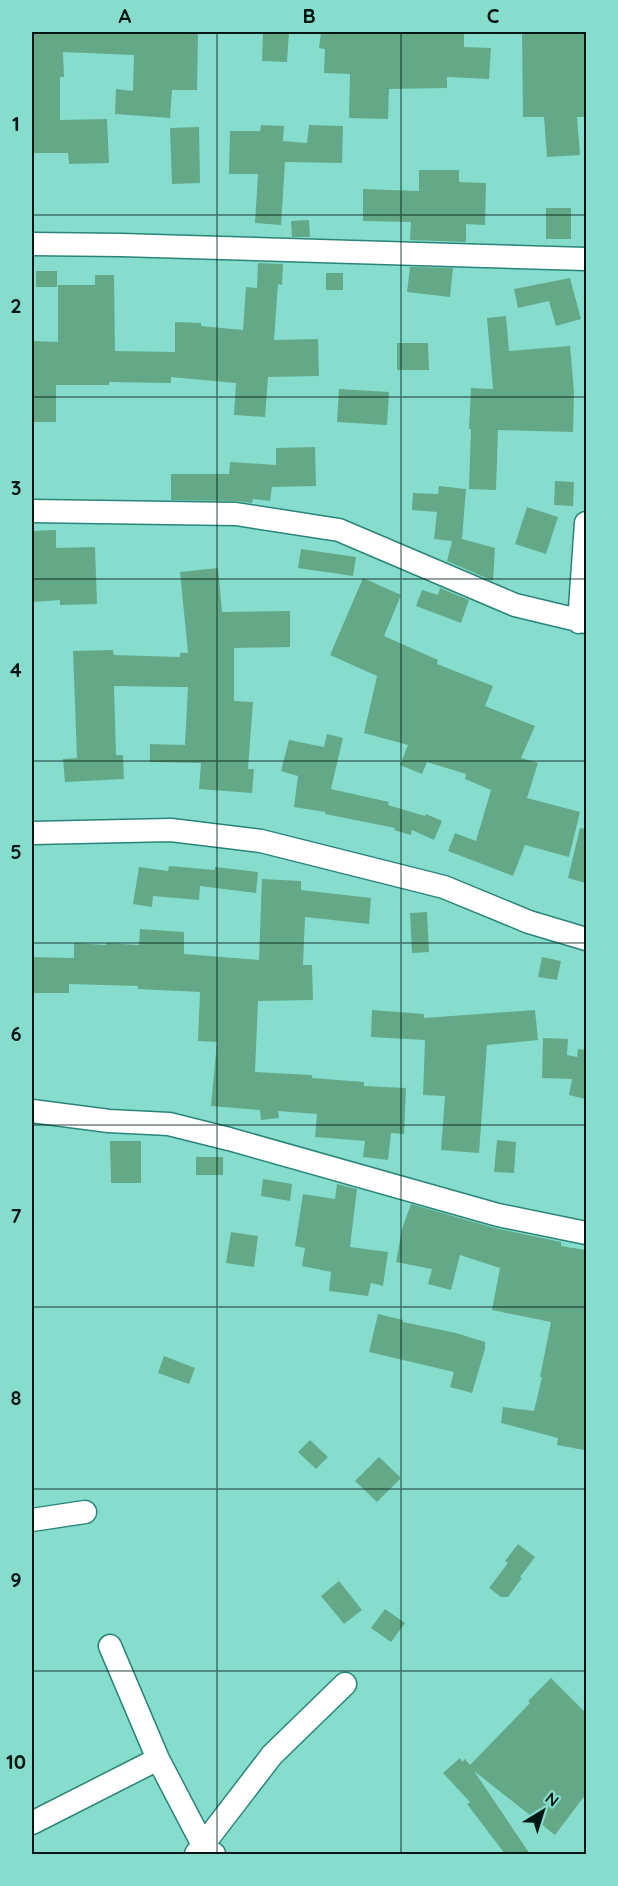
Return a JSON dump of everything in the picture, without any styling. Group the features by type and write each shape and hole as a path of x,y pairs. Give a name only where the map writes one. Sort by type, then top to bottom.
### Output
{"street":[{"path":"32,244 586,259"},
{"path":"32,511 236,514 339,530 515,605 583,622 586,523"},
{"path":"32,833 171,830 261,841 444,887 529,922 586,939"},
{"path":"32,1111 109,1121 169,1124 498,1215 586,1233"},
{"path":"32,1520 85,1512"},
{"path":"110,1646 158,1759 205,1852 273,1755 345,1684"},
{"path":"32,1823 158,1759"}],"building":[{"path":"33,32 198,32 197,90 172,90 170,118 115,114 116,89 133,91 134,55 63,52 64,77 60,77 60,120 107,119 109,163 69,164 68,153 32,153"},
{"path":"263,32 289,32 287,62 262,61"},
{"path":"321,32 464,32 464,47 491,48 489,79 447,77 447,88 389,89 388,119 349,118 350,74 324,73 325,49 319,48"},
{"path":"522,32 586,32 586,117 577,117 580,155 547,157 544,117 523,117"},
{"path":"261,125 284,126 283,141 307,143 309,125 343,126 342,163 285,162 281,225 255,223 258,174 229,174 230,131 260,131"},
{"path":"199,127 200,183 172,184 170,128"},
{"path":"419,170 459,170 459,182 486,183 485,225 466,224 466,242 410,240 411,222 363,221 363,189 419,191"},
{"path":"546,208 571,208 571,239 546,239"},
{"path":"309,220 310,237 292,237 291,221"},
{"path":"258,263 283,264 282,285 278,284 274,340 318,339 319,376 268,377 265,417 234,415 236,383 171,377 171,383 109,382 109,385 56,385 56,422 32,422 32,341 58,342 58,285 95,285 95,275 114,275 115,351 175,352 175,322 201,323 201,326 243,330 246,287 257,288"},
{"path":"410,267 453,268 450,297 407,292"},
{"path":"36,271 57,271 57,287 36,287"},
{"path":"326,273 343,273 343,290 326,290"},
{"path":"570,278 581,319 556,326 549,301 518,308 514,289"},
{"path":"506,316 509,351 570,346 574,392 573,432 498,430 496,490 469,489 471,388 493,389 487,318"},
{"path":"397,343 428,343 429,370 397,370"},
{"path":"339,389 389,392 387,425 337,422"},
{"path":"315,447 316,486 272,487 270,501 253,499 252,503 171,500 171,474 229,474 230,462 276,465 276,448"},
{"path":"555,481 574,482 573,506 554,505"},
{"path":"439,486 466,489 462,539 495,548 493,581 447,561 452,541 434,539 437,512 412,510 413,493 438,494"},
{"path":"527,507 558,517 546,554 515,544"},
{"path":"56,530 56,548 95,547 97,604 60,605 60,600 32,602 32,531"},
{"path":"301,549 356,557 353,576 298,568"},
{"path":"218,568 222,612 290,611 290,647 234,648 234,701 253,702 248,769 254,769 252,793 199,789 201,763 150,762 150,744 185,745 188,687 114,686 116,755 123,755 124,779 65,782 63,759 77,758 73,651 113,650 114,655 180,657 180,653 188,653 180,572"},
{"path":"363,578 401,595 384,636 438,660 437,664 493,686 485,706 535,726 521,758 538,763 527,798 580,812 569,857 525,845 513,876 448,851 455,833 476,841 491,790 465,779 466,774 427,762 422,774 400,765 408,745 364,733 377,676 330,655"},
{"path":"440,588 469,600 461,623 416,606 422,590 438,595"},
{"path":"327,734 343,738 331,789 389,802 388,805 425,816 426,814 442,821 434,840 412,830 411,835 394,830 395,828 294,807 298,776 281,771 289,740 324,747"},
{"path":"580,828 586,829 586,883 568,878"},
{"path":"169,866 215,870 215,867 258,872 256,893 200,886 199,900 153,896 152,907 133,904 139,867 168,871"},
{"path":"262,879 301,881 301,890 371,898 369,924 305,917 303,965 312,965 313,1000 258,1001 255,1072 312,1075 312,1078 364,1082 364,1086 406,1088 404,1134 391,1133 388,1160 363,1157 365,1141 315,1137 317,1114 278,1111 279,1118 261,1120 260,1110 211,1106 217,1042 198,1041 200,992 138,989 138,986 69,984 69,993 32,993 32,957 74,958 74,943 139,945 140,929 184,932 184,954 259,960"},
{"path":"427,912 429,952 412,953 410,913"},
{"path":"542,957 561,961 557,980 538,977"},
{"path":"372,1010 424,1014 424,1018 535,1010 538,1040 487,1045 479,1153 441,1150 445,1096 423,1095 425,1040 371,1037"},
{"path":"543,1038 568,1039 567,1055 577,1057 578,1049 586,1050 586,1099 569,1095 572,1079 542,1078"},
{"path":"497,1140 516,1142 514,1173 494,1172"},
{"path":"110,1141 141,1141 141,1183 111,1183"},
{"path":"196,1157 223,1157 223,1175 196,1175"},
{"path":"263,1179 292,1184 290,1201 261,1196"},
{"path":"337,1184 357,1189 350,1247 388,1252 383,1286 371,1283 368,1296 329,1291 331,1272 302,1266 305,1248 295,1246 303,1194 335,1199"},
{"path":"411,1204 495,1228 561,1242 561,1246 586,1250 586,1435 584,1450 557,1445 558,1438 501,1423 503,1407 534,1411 551,1322 492,1310 500,1268 460,1255 451,1290 428,1284 432,1269 396,1262 402,1229"},
{"path":"231,1232 258,1236 254,1267 226,1263"},
{"path":"378,1314 485,1342 472,1393 450,1387 454,1372 369,1352"},
{"path":"164,1356 195,1368 189,1384 158,1373"},
{"path":"310,1440 328,1457 316,1469 298,1452"},
{"path":"379,1457 401,1478 377,1502 355,1481"},
{"path":"518,1544 535,1557 508,1597 501,1597 489,1588 508,1563 505,1561"},
{"path":"339,1581 362,1610 344,1624 321,1596"},
{"path":"385,1609 405,1623 391,1642 371,1628"},
{"path":"551,1678 586,1713 586,1794 555,1835 474,1771 530,1854 505,1854 467,1804 470,1802 443,1773 460,1758 462,1762 465,1759 470,1765"}]}
